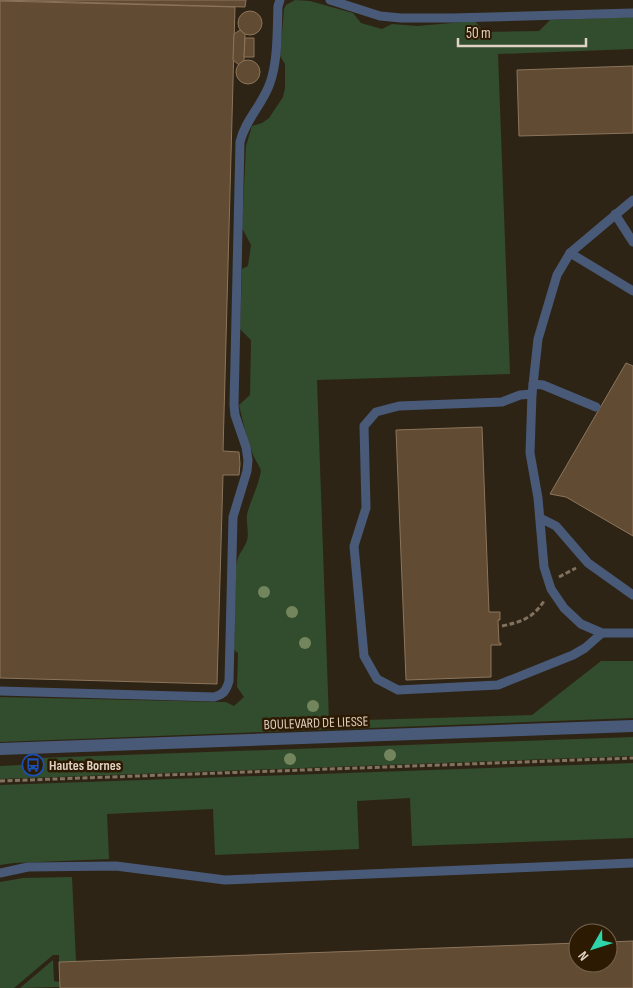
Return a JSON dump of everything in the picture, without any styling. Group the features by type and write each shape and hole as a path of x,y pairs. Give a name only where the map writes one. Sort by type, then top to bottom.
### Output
{"street":[{"name":"BOULEVARD DE LIESSE","path":"0,749 633,726"}],"lane":[{"path":"0,691 214,697 227,690 229,681 232,517 247,472 248,460 234,405 240,142 246,124 270,85 274,72 280,0"},
{"path":"330,0 380,16 401,18 633,13"},
{"path":"633,200 570,253 557,275 538,339 532,394 530,453 538,498 544,567 551,589 564,608 580,624 602,632 633,633"},
{"path":"615,214 633,242"},
{"path":"570,253 633,291"},
{"path":"533,384 543,385 596,407"},
{"path":"532,394 520,395 502,402 399,406 376,412 364,426 366,508 354,546 364,656 377,680 398,690 498,684 573,655 585,648 602,632"},
{"path":"540,518 556,526 588,563 633,595"},
{"path":"0,873 28,867 116,866 226,880 633,863"}],"path":[{"path":"0,781 633,758"}],"shaded area":[{"path":"0,0 633,0 633,988 0,988"}],"green space":[{"path":"295,0 310,1 353,13 361,23 382,29 392,24 417,26 475,21 484,32 539,31 550,20 633,17 633,49 498,54 510,374 317,380 329,721 532,715 601,661 633,661 633,718 0,742 0,697 226,702 234,706 244,697 237,687 238,653 234,650 236,568 239,556 247,540 247,515 261,470 253,455 239,405 250,395 251,340 240,329 242,269 248,266 251,245 242,228 246,146 252,126 262,123 269,118 283,97 285,64 280,56 284,9 286,5"},
{"path":"633,737 633,756 0,779 0,766 39,764 39,758"},
{"path":"633,763 633,838 412,846 410,798 357,801 359,849 215,855 213,809 107,814 109,859 0,865 0,785"},
{"path":"72,877 76,961 59,962 59,955 53,955 14,988 0,988 0,882 23,878"},
{"path":"53,960 54,981 60,982 60,987 20,988"}],"building":[{"path":"0,0 246,0 245,7"},
{"path":"0,1 235,7 223,451 239,452 240,464 239,475 223,475 217,684 0,678"},
{"path":"250,11 255,12 261,18 261,28 255,34 250,35 245,34 239,28 238,23 239,18 245,12"},
{"path":"240,30 245,34 244,61 239,65 233,60 234,34"},
{"path":"245,38 254,38 254,57 244,57"},
{"path":"248,60 257,63 260,72 257,81 248,84 239,81 236,72 239,63"},
{"path":"633,66 633,133 519,136 517,70"},
{"path":"626,363 633,366 633,536 566,497 550,494"},
{"path":"482,427 489,612 500,612 500,620 498,620 499,643 501,645 491,645 491,677 406,680 396,430"},
{"path":"633,941 633,988 60,988 59,962 568,943 568,973 618,973 618,942"}],"place":[{"name":"Hautes Bornes","path":"33,765"}]}
